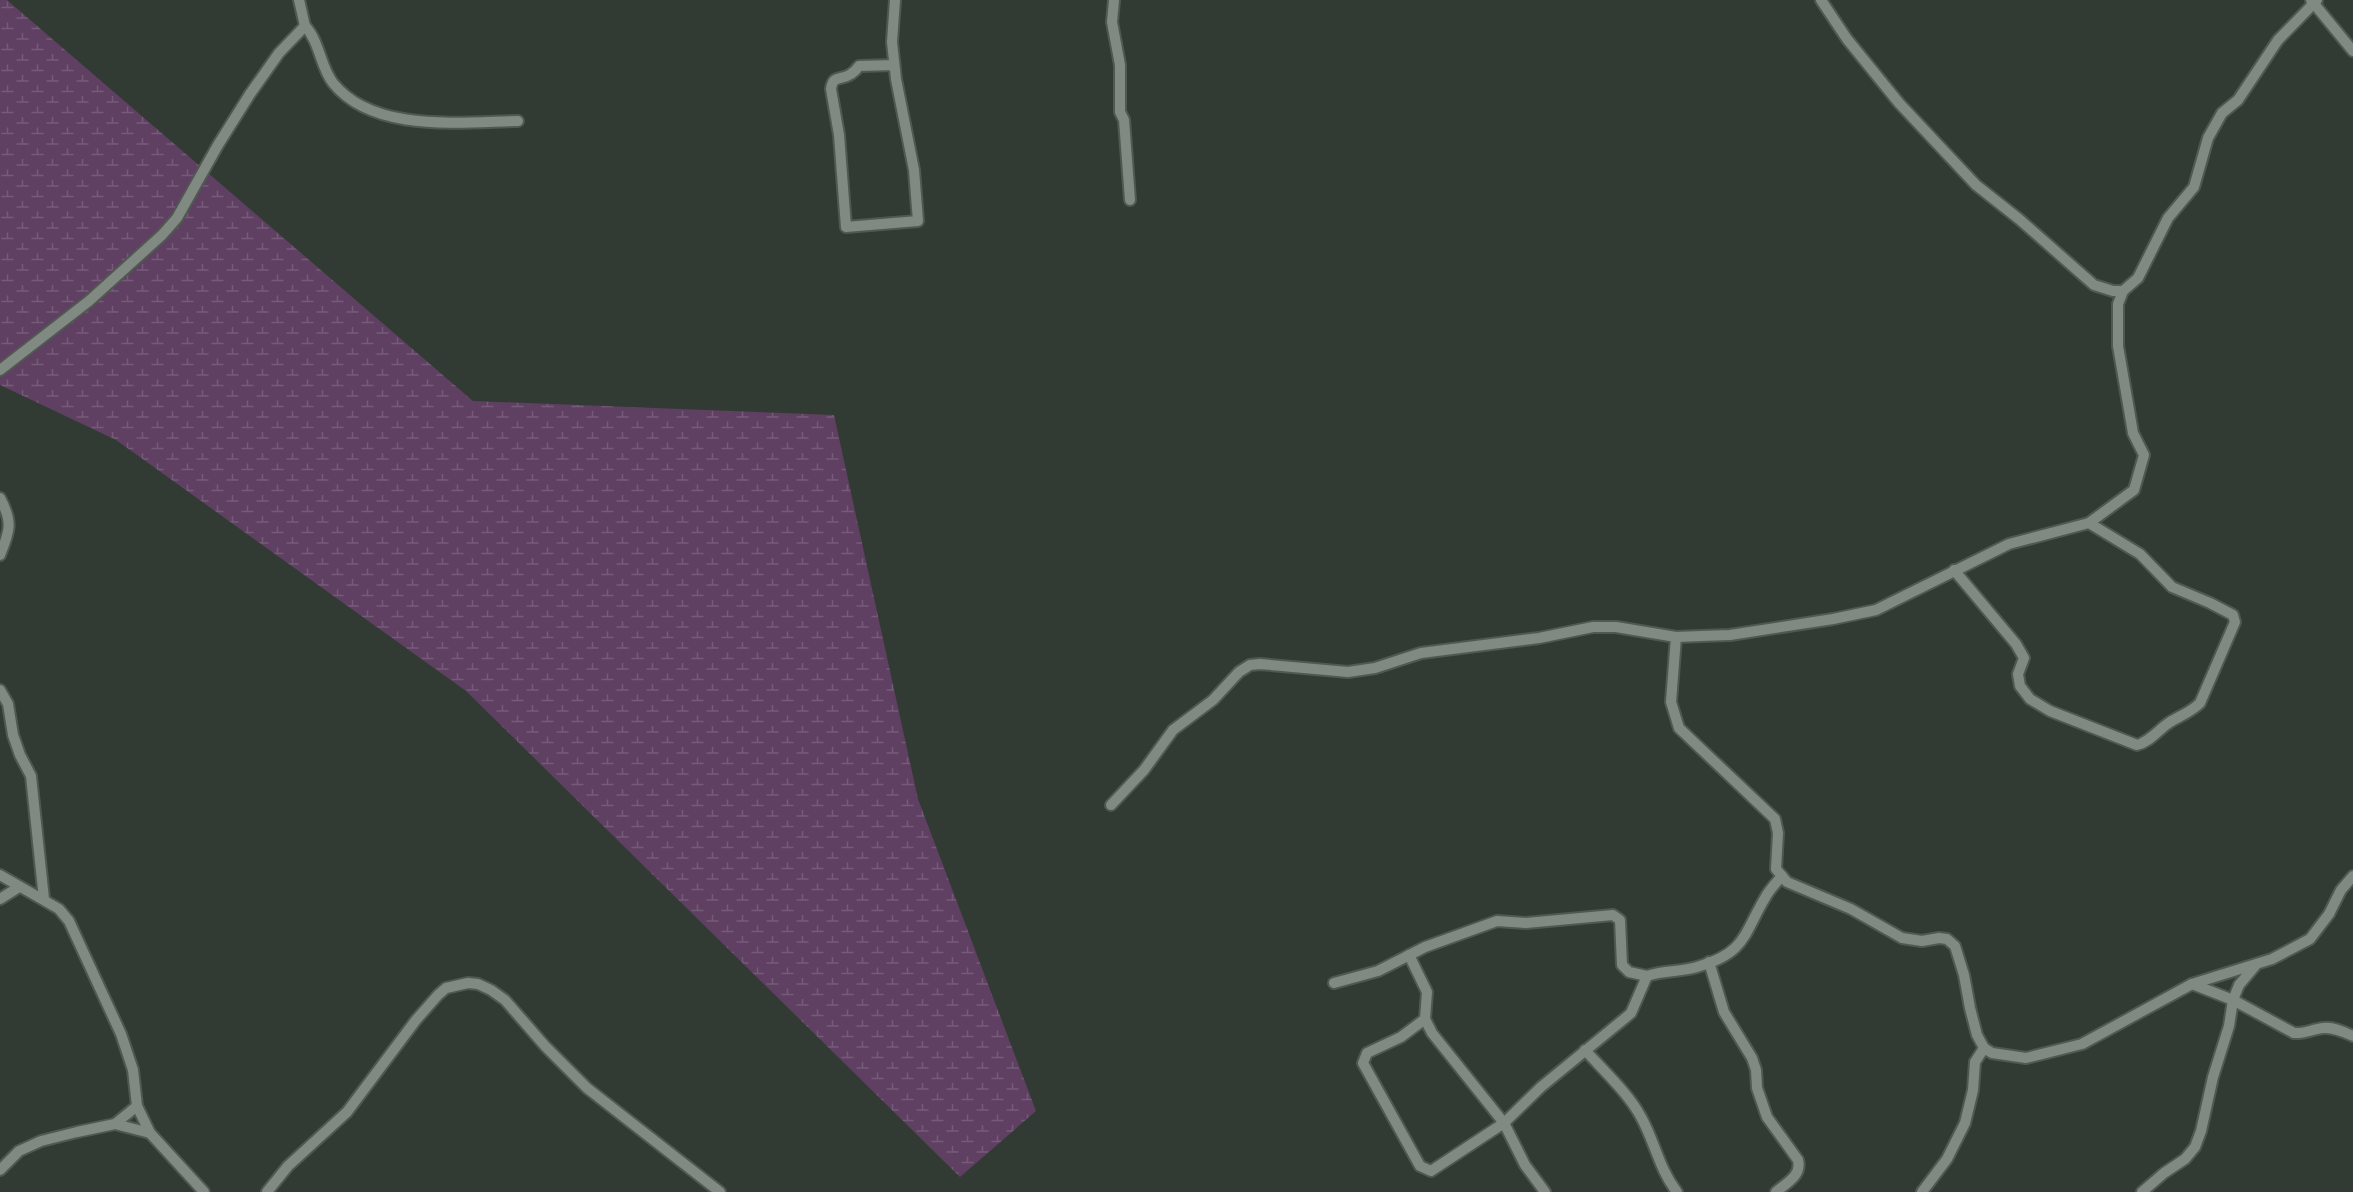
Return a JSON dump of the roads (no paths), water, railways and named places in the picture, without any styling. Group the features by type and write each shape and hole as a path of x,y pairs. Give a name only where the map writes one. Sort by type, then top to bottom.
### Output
{"street":[{"path":"299,0 305,26 315,39 331,81 356,105 396,118 444,123 518,121"},
{"path":"894,65 859,66 851,75 837,77 832,82 831,89 839,135 846,227 918,222 914,170 894,65 892,42 895,0"},
{"path":"1104,0 1113,0 1112,22 1120,64 1120,112 1124,120 1130,200"},
{"path":"1821,0 1847,39 1899,103 1976,186 2019,219 2094,285 2113,291 2123,291"},
{"path":"1111,805 1144,770 1173,730 1213,700 1239,672 1250,665 1260,663 1348,672 1375,668 1421,653 1539,638 1593,627 1616,627 1676,637 1730,635 1876,610 2009,544 2089,523 2134,490 2144,455 2133,432 2118,346 2118,304 2123,291 2138,278 2168,218 2194,187 2208,138 2223,113 2238,100 2278,40 2313,1 2353,51"},
{"path":"0,370 88,301 162,235 177,218 250,94 279,53 305,26"},
{"path":"0,498 7,510 10,526 0,555"},
{"path":"1954,570 2016,644 2024,658 2018,674 2020,686 2030,699 2050,711 2125,742 2137,745 2143,743 2168,723 2194,709 2200,703 2235,622 2233,615 2172,588 2140,554 2089,523"},
{"path":"1676,637 1671,702 1678,728 1775,819 1778,833 1776,869 1787,882 1851,909 1902,938 1922,941 1947,939 1955,946 1975,1026 1984,1048 1992,1053 2026,1058 2082,1044 2192,984 2255,966 2310,939 2329,914 2341,890 2353,876"},
{"path":"0,690 8,704 13,735 20,755 31,776 44,899"},
{"path":"0,874 59,909 69,921 121,1034 133,1070 137,1106 150,1133 204,1192"},
{"path":"1334,983 1378,971 1409,955 1497,921 1526,923 1613,915 1620,920 1622,965 1629,972 1647,976 1660,971 1697,967 1730,953 1745,938 1765,897 1782,876"},
{"path":"0,899 19,887"},
{"path":"1409,955 1427,992 1425,1019 1432,1033 1504,1123 1525,1165 1545,1192"},
{"path":"1709,962 1724,1012 1752,1058 1760,1098 1767,1117 1798,1160 1797,1175 1776,1192"},
{"path":"2142,1192 2164,1173 2185,1160 2194,1147 2201,1131 2213,1077 2229,1026 2233,1000 2239,985 2255,966"},
{"path":"1425,1019 1401,1037 1367,1053 1363,1063 1420,1166 1431,1171 1442,1166 1504,1123 1541,1087 1630,1012 1647,976"},
{"path":"267,1192 288,1166 347,1112 416,1020 438,995 446,988 468,983 491,990 505,1000 545,1046 587,1088 720,1192"},
{"path":"2192,984 2233,1000 2294,1033 2304,1034 2324,1028 2336,1029 2353,1036"},
{"path":"1922,1192 1947,1159 1965,1123 1973,1090 1975,1062 1984,1048"},
{"path":"1585,1050 1641,1116 1659,1164 1677,1192"},
{"path":"116,1124 137,1106"},
{"path":"0,1170 18,1151 41,1141 116,1124 150,1133"}]}
